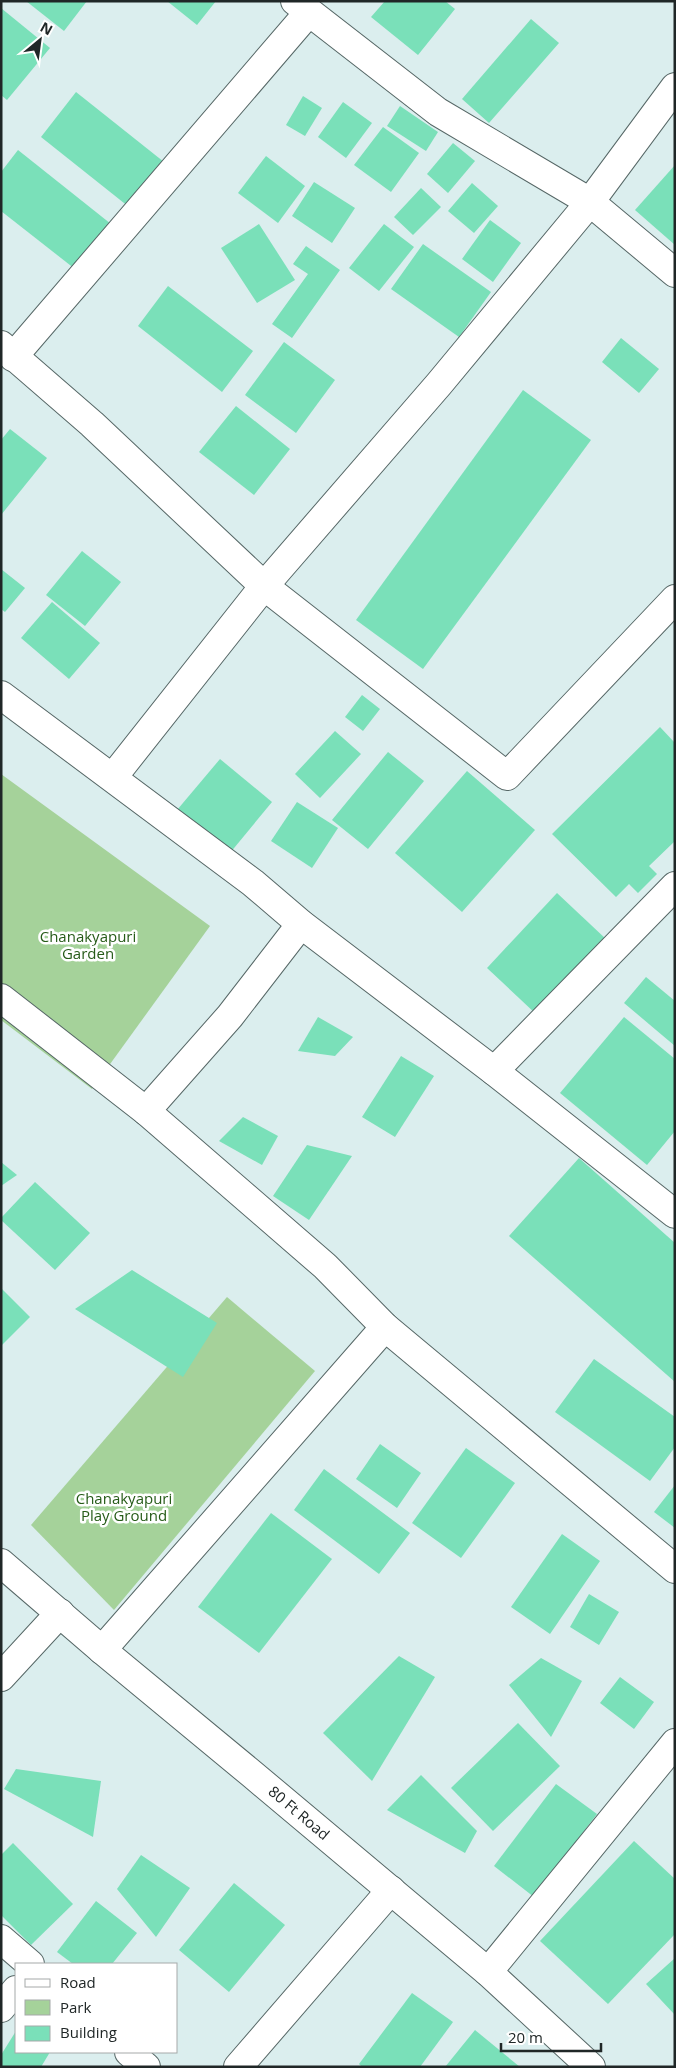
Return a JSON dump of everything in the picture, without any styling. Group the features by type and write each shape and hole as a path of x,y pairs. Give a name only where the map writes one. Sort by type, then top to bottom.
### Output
{"street":[{"path":"675,273 590,202 438,112 302,7 7,351 92,424 264,586 507,776 675,599"},
{"path":"113,777 264,586 445,376 590,202 675,87"},
{"path":"1,695 113,777 252,883 301,924 675,1214"},
{"path":"494,1072 675,886"},
{"path":"146,1112 230,1016 301,924"},
{"path":"1,998 146,1112 324,1266 385,1327 675,1569"},
{"path":"102,1650 385,1327"},
{"name":"80 Ft Road","path":"1,1563 102,1650 488,1972 591,2067"},
{"path":"1,1676 60,1613"},
{"path":"488,1972 675,1744"},
{"path":"238,2067 391,1890"},
{"path":"1,1939 29,1963"},
{"path":"1,2008 15,1991"},
{"path":"130,2053 146,2067"}],"green space":[{"name":"Chanakyapuri Garden","path":"1,774 210,926 92,1089 1,1020"},
{"name":"Chanakyapuri Play Ground","path":"227,1297 315,1371 114,1610 31,1525"}],"building":[{"path":"26,1 87,1 64,31"},
{"path":"167,1 216,1 197,25"},
{"path":"385,1 445,1 455,9 418,55 371,17"},
{"path":"1,8 50,48 7,100 1,95"},
{"path":"531,19 559,43 489,123 462,99"},
{"path":"76,92 164,162 129,207 41,137"},
{"path":"303,96 322,108 305,136 286,125"},
{"path":"343,102 372,123 346,158 318,137"},
{"path":"400,106 438,132 426,151 387,126"},
{"path":"383,127 419,153 391,192 354,165"},
{"path":"453,143 475,161 448,193 427,174"},
{"path":"18,150 111,224 75,269 1,211 1,172"},
{"path":"266,156 305,186 278,223 238,193"},
{"path":"675,165 675,245 635,210"},
{"path":"314,182 355,208 332,243 292,216"},
{"path":"472,183 498,206 474,233 448,211"},
{"path":"421,188 441,207 413,235 394,217"},
{"path":"490,220 521,243 493,282 462,259"},
{"path":"259,224 295,280 257,303 221,248"},
{"path":"384,224 414,247 379,291 349,268"},
{"path":"423,244 491,292 459,337 391,289"},
{"path":"306,246 340,270 292,338 272,324 308,274 293,264"},
{"path":"168,286 253,351 222,392 138,326"},
{"path":"621,338 659,369 639,393 602,362"},
{"path":"284,342 335,380 296,433 245,395"},
{"path":"523,390 591,440 423,669 356,620"},
{"path":"236,406 290,449 254,495 199,452"},
{"path":"10,429 47,458 1,515 1,440"},
{"path":"82,551 121,582 85,626 46,595"},
{"path":"1,569 25,588 5,612 1,609"},
{"path":"52,602 100,643 69,679 21,638"},
{"path":"362,695 380,709 363,731 345,717"},
{"path":"660,727 675,743 675,841 649,866 657,874 638,893 629,884 616,897 552,834"},
{"path":"335,731 361,754 320,798 295,774"},
{"path":"388,752 424,781 368,849 332,820"},
{"path":"220,759 272,802 225,859 172,816"},
{"path":"467,771 535,830 462,912 395,853"},
{"path":"297,802 338,828 312,868 271,841"},
{"path":"557,893 607,940 537,1015 487,968"},
{"path":"646,977 675,1001 675,1046 624,1003"},
{"path":"318,1017 353,1037 335,1056 298,1051"},
{"path":"624,1017 675,1059 675,1131 647,1165 560,1093"},
{"path":"401,1056 434,1076 395,1137 362,1117"},
{"path":"243,1117 278,1136 262,1165 219,1141"},
{"path":"307,1145 352,1156 309,1220 273,1196"},
{"path":"579,1158 675,1243 675,1382 509,1236"},
{"path":"1,1162 17,1175 1,1186"},
{"path":"35,1182 90,1233 55,1270 1,1220"},
{"path":"132,1270 217,1323 183,1377 75,1309"},
{"path":"1,1288 30,1317 1,1346"},
{"path":"594,1359 675,1417 675,1447 650,1481 555,1412"},
{"path":"380,1444 421,1473 397,1508 356,1479"},
{"path":"466,1448 515,1483 461,1558 412,1523"},
{"path":"324,1469 410,1533 379,1574 294,1510"},
{"path":"675,1485 675,1528 654,1512"},
{"path":"271,1513 332,1559 259,1653 198,1607"},
{"path":"562,1534 600,1561 550,1634 511,1607"},
{"path":"589,1594 619,1612 599,1645 570,1627"},
{"path":"399,1656 435,1677 372,1781 323,1733"},
{"path":"541,1658 582,1681 551,1737 509,1685"},
{"path":"620,1677 654,1702 634,1729 600,1703"},
{"path":"518,1723 560,1766 493,1831 451,1788"},
{"path":"16,1769 101,1781 93,1837 4,1789"},
{"path":"421,1775 477,1831 465,1853 387,1810"},
{"path":"556,1784 597,1814 534,1897 494,1866"},
{"path":"634,1841 675,1879 675,1934 608,2004 540,1941"},
{"path":"13,1843 73,1904 31,1945 1,1915 1,1855"},
{"path":"141,1855 190,1888 156,1937 117,1889"},
{"path":"234,1883 285,1925 229,1992 179,1950"},
{"path":"96,1901 137,1933 113,1963 72,1963 57,1952"},
{"path":"675,1958 675,2015 646,1984"},
{"path":"412,1993 453,2022 420,2067 362,2067 359,2064"},
{"path":"475,2030 520,2067 445,2067"},
{"path":"15,2033 15,2053 49,2053 41,2067 1,2066 1,2055"}]}
